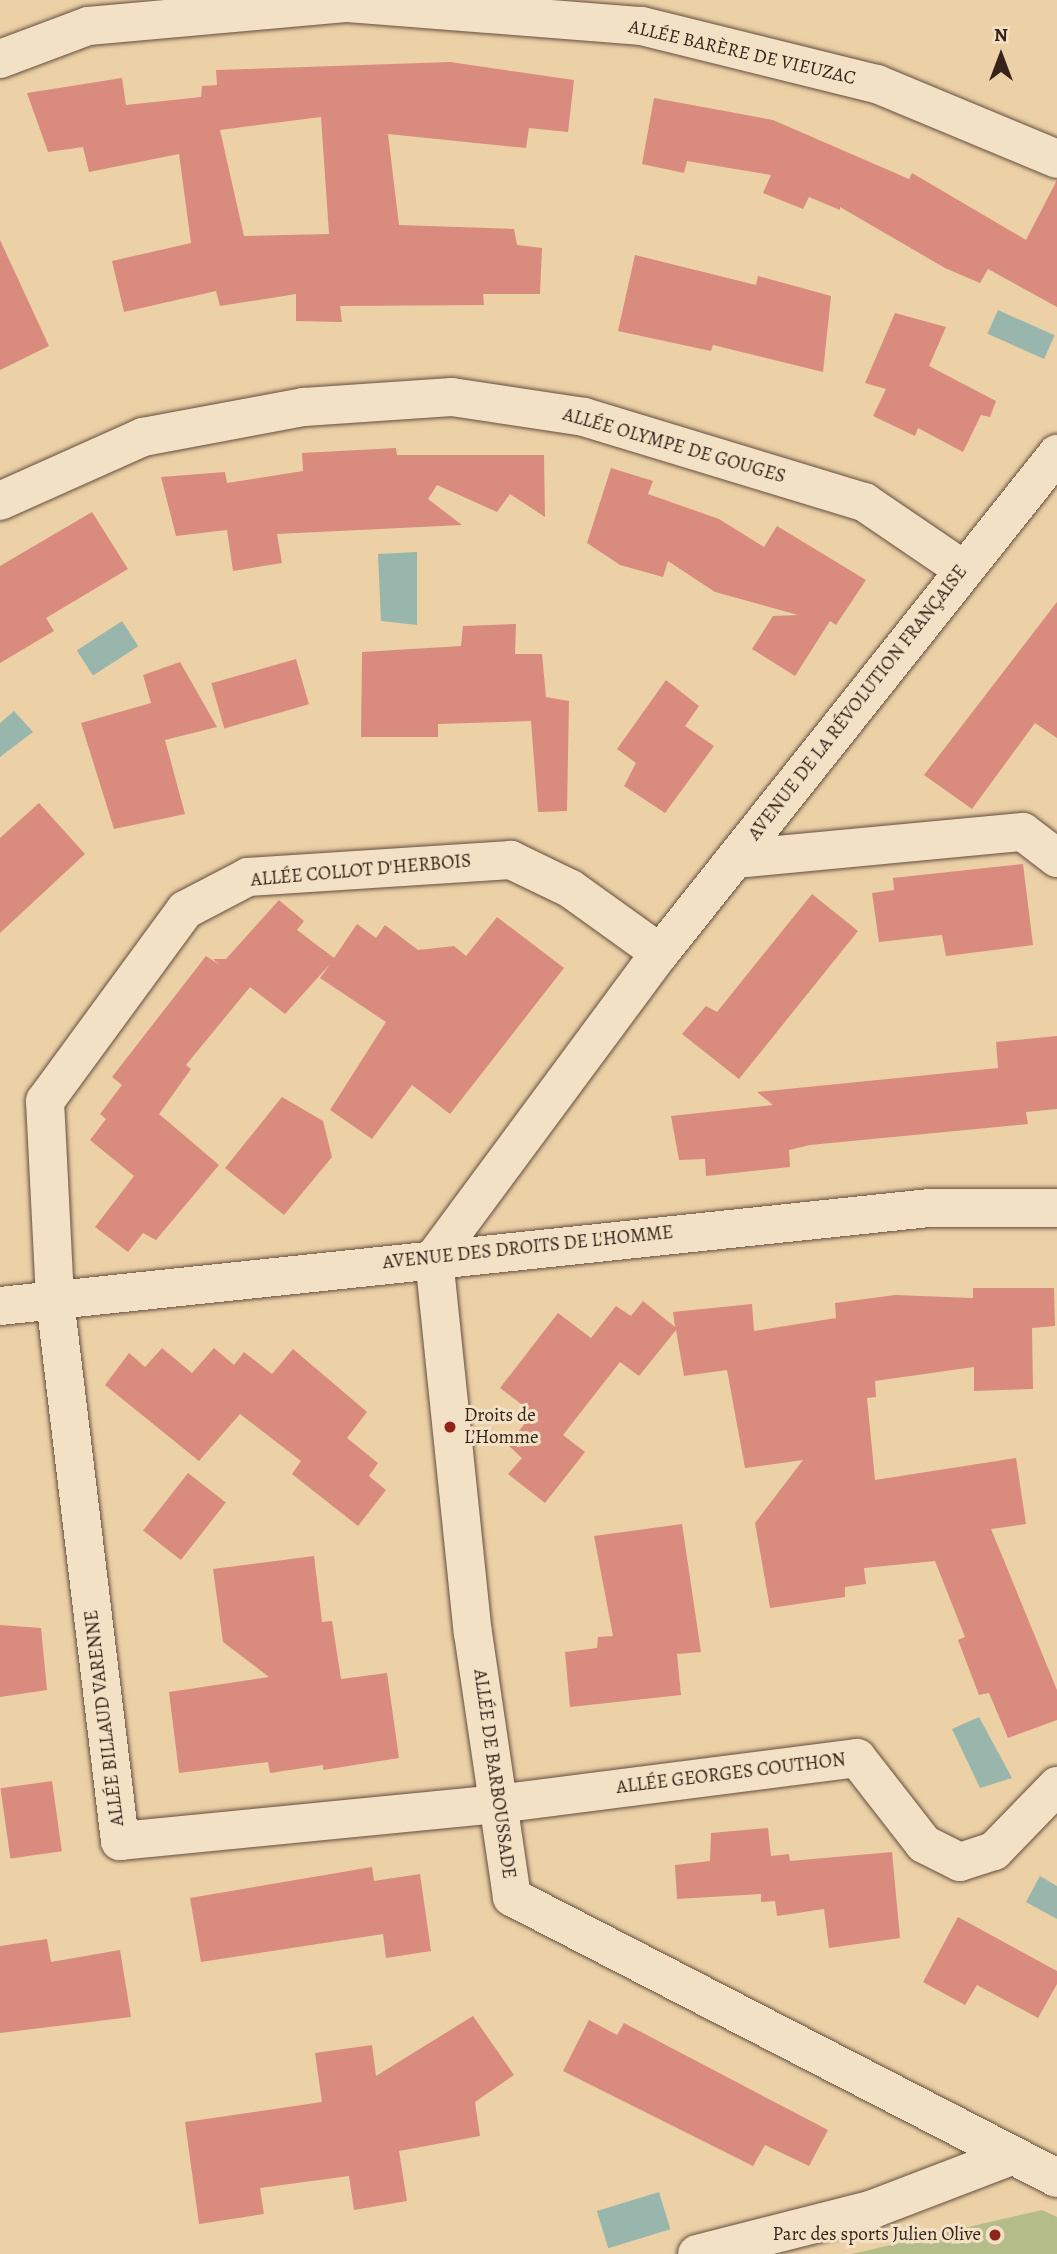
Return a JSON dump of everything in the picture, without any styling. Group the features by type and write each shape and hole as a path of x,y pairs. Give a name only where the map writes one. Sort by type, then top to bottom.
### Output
{"street":[{"name":"ALLÉE BARÈRE DE VIEUZAC","path":"0,59 88,26 348,3 642,26 877,84 1057,159"},
{"name":"ALLÉE OLYMPE DE GOUGES","path":"0,501 143,437 304,407 452,397 584,416 864,502 964,570"},
{"name":"AVENUE DE LA RÉVOLUTION FRANÇAISE","path":"434,1258 660,953 1057,454"},
{"path":"734,859 1023,832 1057,858"},
{"name":"ALLÉE COLLOT D'HERBOIS","path":"55,1300 45,1101 185,909 248,877 511,860 571,889 660,953"},
{"name":"AVENUE DES DROITS DE L'HOMME","path":"0,1306 434,1258 929,1208 1057,1208"},
{"name":"ALLÉE DE BARBOUSSADE","path":"434,1258 473,1633 512,1897 1011,2156"},
{"name":"ALLÉE BILLAUD VARENNE","path":"55,1300 120,1841 498,1804"},
{"name":"ALLÉE GEORGES COUTHON","path":"498,1804 857,1758 924,1844 960,1862 994,1851 1057,1786"},
{"path":"696,2254 873,2210 1011,2156 1057,2178"}],"green space":[{"name":"Parc des sports Julien Olive","path":"1042,2210 1057,2217 1057,2254 852,2254"}],"water":[{"path":"998,310 1055,335 1044,359 987,334"},
{"path":"417,552 417,625 381,621 378,554"},
{"path":"122,621 138,646 93,676 77,650"},
{"path":"14,711 33,732 0,757 0,723"},
{"path":"979,1717 1012,1778 980,1788 952,1729"},
{"path":"1040,1876 1057,1886 1057,1919 1026,1902"},
{"path":"659,2192 670,2229 608,2248 597,2211"}],"building":[{"path":"450,62 574,80 568,132 529,128 526,148 388,134 399,225 514,229 517,245 542,248 540,294 483,294 484,305 340,306 342,322 296,321 296,294 220,306 216,291 124,312 112,261 191,243 179,154 89,172 83,147 48,152 27,93 122,78 126,105 201,97 202,86 217,85 216,70","holes":["321,117 329,234 244,236 220,130"]},
{"path":"654,98 773,120 909,179 912,173 1026,240 1057,180 1057,307 988,269 980,283 945,268 840,207 840,210 809,197 803,209 763,193 771,175 687,161 684,173 642,164"},
{"path":"0,240 49,346 0,370"},
{"path":"635,255 756,285 758,276 831,296 823,372 713,345 711,351 618,331"},
{"path":"895,313 946,327 929,366 996,401 990,417 981,415 963,452 918,428 915,436 873,416 886,389 865,383"},
{"path":"396,448 397,455 544,455 545,517 510,494 497,512 437,485 428,499 462,525 277,534 282,563 233,571 227,530 176,536 161,477 225,472 227,483 303,471 302,453"},
{"path":"611,468 653,481 648,494 719,519 764,547 777,526 866,580 836,625 830,621 795,676 752,649 773,616 798,615 715,592 668,561 663,577 620,565 587,543"},
{"path":"92,512 128,569 46,618 54,631 0,663 0,566"},
{"path":"1057,602 1057,738 1035,723 972,809 924,775"},
{"path":"516,624 515,654 542,654 546,697 569,701 567,811 538,812 531,721 438,724 438,737 361,737 362,652 461,646 463,626"},
{"path":"296,659 309,704 224,728 211,683"},
{"path":"180,662 217,727 165,740 185,814 114,829 81,723 151,703 143,675"},
{"path":"666,680 699,706 685,726 714,746 665,813 624,786 636,763 617,749"},
{"path":"39,803 85,854 0,933 0,838"},
{"path":"1023,864 1033,945 946,956 942,935 879,942 872,893 894,890 893,878"},
{"path":"812,894 858,931 739,1079 682,1034 706,1006 717,1012"},
{"path":"279,900 304,921 297,930 334,958 357,924 376,938 385,925 418,950 454,946 466,956 497,917 564,968 450,1114 412,1085 372,1139 330,1110 386,1022 320,978 330,964 285,1014 250,987 186,1065 191,1069 159,1114 219,1165 156,1240 143,1233 128,1252 95,1227 134,1176 90,1140 106,1119 100,1114 122,1085 112,1077 206,956 220,965 213,959 226,959"},
{"path":"1057,1036 1057,1109 1026,1112 1028,1124 810,1145 789,1150 790,1167 706,1176 705,1159 679,1160 671,1116 773,1105 757,1092 998,1068 996,1042"},
{"path":"282,1097 323,1121 332,1157 284,1215 225,1168"},
{"path":"973,1288 1054,1288 1055,1326 1032,1328 1033,1389 974,1391 974,1367 875,1381 876,1397 867,1398 875,1480 1016,1458 1026,1524 991,1529 1057,1690 1057,1720 1008,1738 989,1693 979,1695 958,1640 965,1637 935,1561 864,1568 866,1584 845,1587 845,1597 770,1608 755,1523 803,1460 745,1468 727,1370 684,1376 676,1330 639,1376 620,1362 563,1435 585,1452 545,1503 508,1474 522,1458 508,1445 533,1413 500,1388 558,1313 591,1338 616,1306 631,1316 643,1301 675,1327 673,1312 752,1304 754,1331 836,1318 835,1303 895,1295 973,1298"},
{"path":"162,1348 192,1373 214,1348 234,1365 244,1352 272,1374 293,1349 367,1412 347,1438 378,1463 369,1476 386,1490 358,1526 292,1474 301,1461 240,1414 199,1461 105,1385 129,1353 145,1367"},
{"path":"188,1473 226,1503 181,1560 143,1531"},
{"path":"682,1524 701,1652 677,1654 681,1695 570,1707 565,1652 597,1648 598,1637 613,1636 594,1536"},
{"path":"314,1556 322,1622 332,1621 341,1679 387,1673 399,1758 323,1770 323,1765 270,1773 268,1762 179,1773 169,1692 269,1677 223,1642 213,1569"},
{"path":"0,1625 41,1628 47,1690 0,1697"},
{"path":"52,1781 62,1851 10,1859 1,1788"},
{"path":"768,1828 771,1856 789,1854 790,1861 892,1852 900,1938 829,1948 824,1909 777,1916 775,1901 761,1902 761,1894 677,1899 675,1865 710,1861 711,1833"},
{"path":"372,1867 374,1881 420,1874 431,1951 386,1958 383,1934 201,1962 190,1898"},
{"path":"958,1917 1057,1971 1057,1984 1038,2018 977,1985 965,2005 923,1982"},
{"path":"47,1939 51,1962 120,1950 131,2017 0,2033 0,1946"},
{"path":"473,2016 514,2075 475,2102 480,2136 399,2151 407,2201 354,2210 349,2176 260,2188 264,2214 199,2224 185,2122 322,2102 315,2053 372,2045 376,2076"},
{"path":"589,2020 617,2035 624,2023 828,2130 809,2166 765,2145 753,2166 563,2071"}],"place":[{"name":"Droits de L’Homme","path":"450,1427"},
{"name":"Parc des sports Julien Olive","path":"995,2235"}]}
